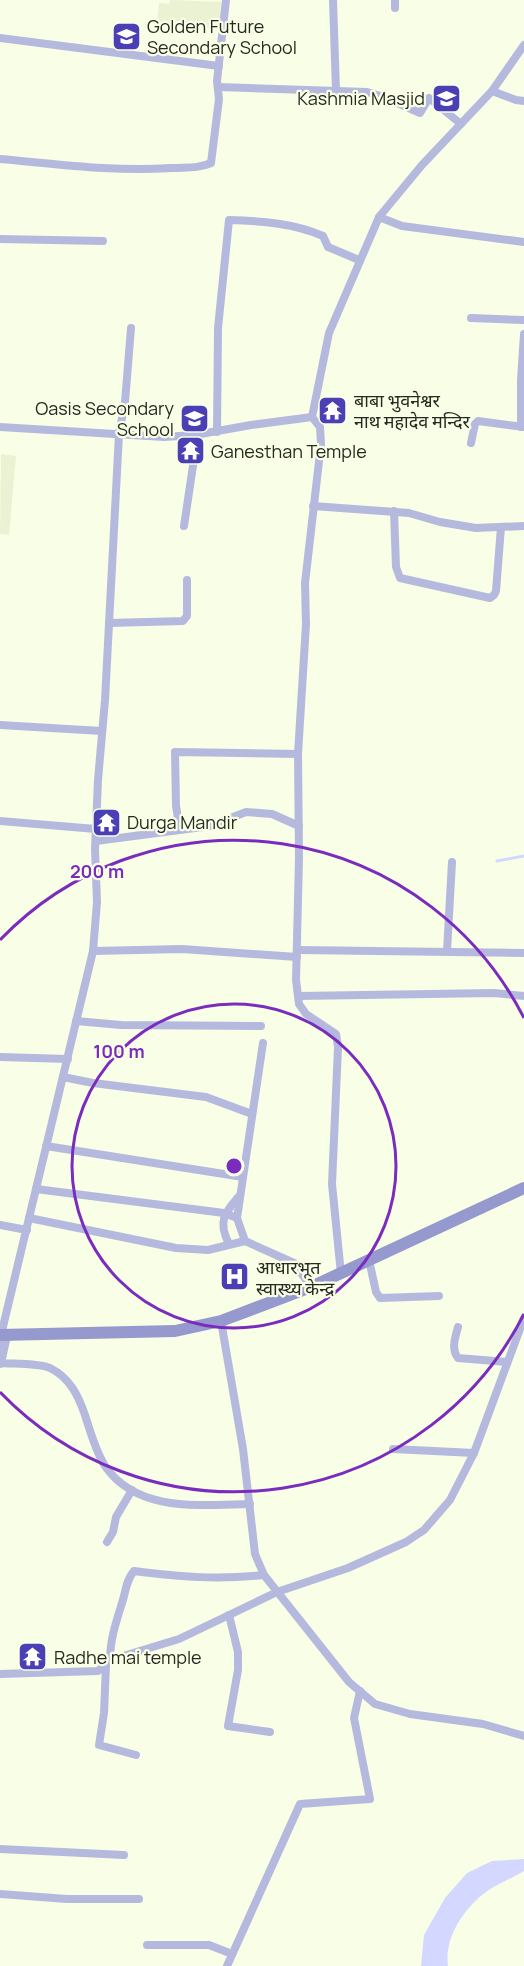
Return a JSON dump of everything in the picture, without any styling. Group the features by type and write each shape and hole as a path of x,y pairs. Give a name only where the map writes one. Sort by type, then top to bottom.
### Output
{"main road":[{"path":"2,1335 175,1331 221,1321 311,1287 524,1188"}],"street":[{"path":"0,159 85,167 155,170 201,168 211,164 219,99 217,81 226,0"},
{"path":"333,0 336,91"},
{"path":"0,38 219,66"},
{"path":"340,1274 332,1184 338,1047 336,1034 306,1014 299,1004 296,980 298,754 306,624 305,583 321,444 320,428 312,417 329,333 379,217 422,165 492,91 524,45"},
{"path":"219,87 367,92 420,113 429,98 461,124"},
{"path":"492,91 524,101"},
{"path":"379,217 402,226 524,242"},
{"path":"217,432 218,328 229,220 281,224 311,231 323,236 328,247 359,260"},
{"path":"0,239 103,241"},
{"path":"471,318 524,320"},
{"path":"131,328 125,402 119,434 96,829 93,951 2,1335 0,1363 49,1367 64,1377 77,1392 105,1466 132,1490 162,1501 189,1507 250,1504"},
{"path":"471,443 474,424 478,421 522,427 524,334"},
{"path":"0,427 164,437 195,435 251,424 312,417"},
{"path":"184,526 194,459 195,435"},
{"path":"314,506 394,512 477,528 524,525"},
{"path":"394,512 396,567 400,578 490,598 496,591 501,527"},
{"path":"109,623 183,621 187,616 186,580"},
{"path":"0,725 102,731"},
{"path":"180,830 176,806 175,752 298,754"},
{"path":"96,842 210,826 246,812 272,814 299,826"},
{"path":"0,821 96,829"},
{"path":"447,951 452,861"},
{"path":"93,951 183,949 297,954 524,952"},
{"path":"298,996 494,993 524,996"},
{"path":"76,1021 121,1025 261,1026"},
{"path":"244,1241 237,1218 263,1043"},
{"path":"0,1057 68,1059"},
{"path":"63,1077 206,1097 252,1114"},
{"path":"46,1146 243,1177"},
{"path":"36,1189 224,1213 237,1218"},
{"path":"229,1244 223,1232 224,1213 241,1194"},
{"path":"29,1218 176,1248 207,1250 244,1241 294,1263 311,1287"},
{"path":"0,1225 27,1230"},
{"path":"369,1260 376,1292 380,1298 439,1296"},
{"path":"0,1674 98,1671 108,1663 178,1639 277,1592 348,1568 406,1542 424,1530 450,1500 474,1453 524,1318"},
{"path":"221,1321 243,1449 255,1554 264,1575 349,1682 375,1704 410,1714 483,1725 524,1736"},
{"path":"458,1327 454,1353 458,1358 507,1362"},
{"path":"393,1449 474,1453"},
{"path":"108,1542 116,1517 132,1490"},
{"path":"136,1755 99,1745 115,1621 127,1581 134,1571 189,1578 264,1575"},
{"path":"229,1615 238,1652 238,1670 228,1726 270,1732"},
{"path":"227,1966 300,1804 370,1799 354,1718 360,1691"},
{"path":"0,1849 124,1855"},
{"path":"0,1894 67,1899 139,1899"},
{"path":"147,1945 209,1945 232,1954"}],"shaded area":[{"path":"170,0 221,2 220,28 157,24 159,3 169,4"},
{"path":"1,454 16,456 9,535 0,534"}],"water":[{"path":"524,1859 524,1871 487,1891 461,1918 449,1946 448,1966 421,1966 424,1935 445,1898 467,1873 492,1861"}],"waterway":[{"path":"497,861 524,856"}],"place":[{"name":"Golden Future Secondary School","path":"126,36"},
{"name":"Kashmia Masjid","path":"446,98"},
{"name":"बाबा भुवनेश्वर नाथ महादेव मन्दिर","path":"333,410"},
{"name":"Oasis Secondary School","path":"195,418"},
{"name":"Ganesthan Temple","path":"190,451"},
{"name":"Durga Mandir","path":"106,822"},
{"name":"आधारभूत स्वास्थ्य केन्द्र","path":"235,1277"},
{"name":"Radhe mai temple","path":"33,1657"}]}
